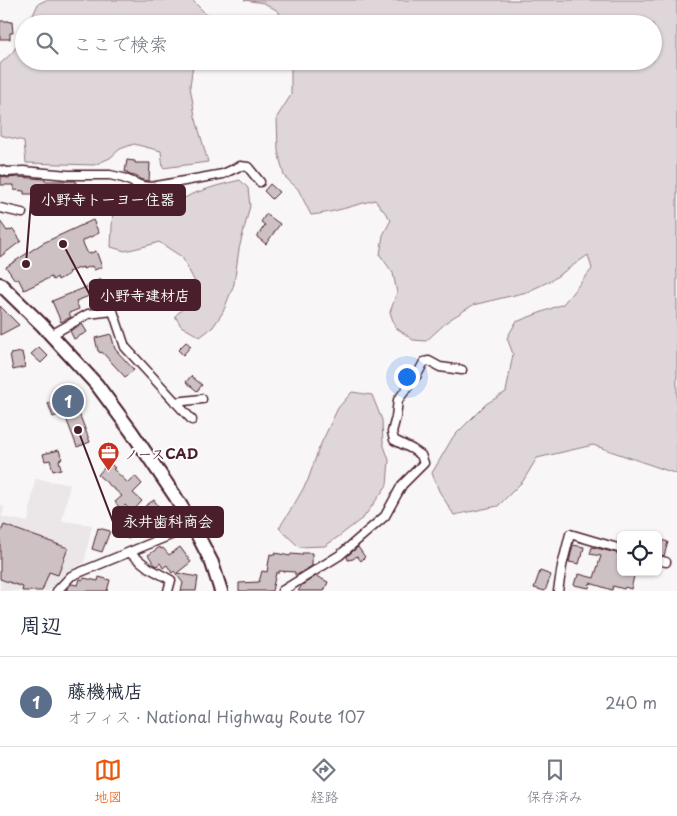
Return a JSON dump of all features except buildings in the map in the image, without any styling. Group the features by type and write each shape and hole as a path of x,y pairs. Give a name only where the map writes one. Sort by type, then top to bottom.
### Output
{"highway":[{"path":"0,284 97,385 136,438 193,526 212,563 221,591"}],"street":[{"path":"0,170 68,175 110,175 142,186 151,187 223,174 240,166 248,166 260,182"},
{"path":"0,208 22,213"},
{"path":"51,335 88,314 113,311 125,347 192,420"},
{"path":"282,591 340,555 385,516 402,486 424,462 422,455 394,440 392,432 398,400 417,375 424,362 429,361 440,367 462,370"},
{"path":"175,402 202,399"},
{"path":"57,591 70,576 193,526"},
{"path":"558,591 570,534 617,548"},
{"path":"130,553 149,568 171,580 168,591"}],"shaded area":[{"path":"46,0 192,0 207,15 33,15 38,4"},
{"path":"244,0 677,0 677,474 593,445 537,458 523,481 498,506 454,515 439,491 432,473 453,437 486,404 506,392 513,354 507,338 516,322 563,304 592,269 588,255 552,280 527,292 473,305 449,320 426,341 413,340 395,327 390,312 397,293 393,273 380,255 383,235 391,220 375,200 335,211 311,215 298,189 284,176 278,151 277,117 291,95 291,70 662,70 662,15 280,15 278,11 264,3"},
{"path":"15,49 15,70 192,70 190,86 195,116 208,162 163,168 161,151 134,144 120,149 110,158 94,165 26,163 24,141 0,135 0,64"},
{"path":"240,180 248,188 250,206 239,249 234,284 223,312 213,327 200,337 181,326 175,316 196,296 194,280 182,257 159,242 125,251 111,247 113,207 121,202 144,201 164,207 172,205 192,194"},
{"path":"352,392 372,395 382,420 383,443 389,460 387,485 364,517 338,537 325,546 299,547 279,528 308,480 319,448 338,408"},
{"path":"35,479 70,484 62,521 92,525 84,563 66,572 49,591 0,591 0,505 4,507 2,517 28,522"}],"place":[{"name":"小野寺建材店","path":"63,244"},
{"name":"小野寺トーヨー住器","path":"26,264"},
{"name":"藤機械店","path":"68,401"},
{"name":"永井歯科商会","path":"78,430"},
{"name":"ノースCAD","path":"108,472"}]}
